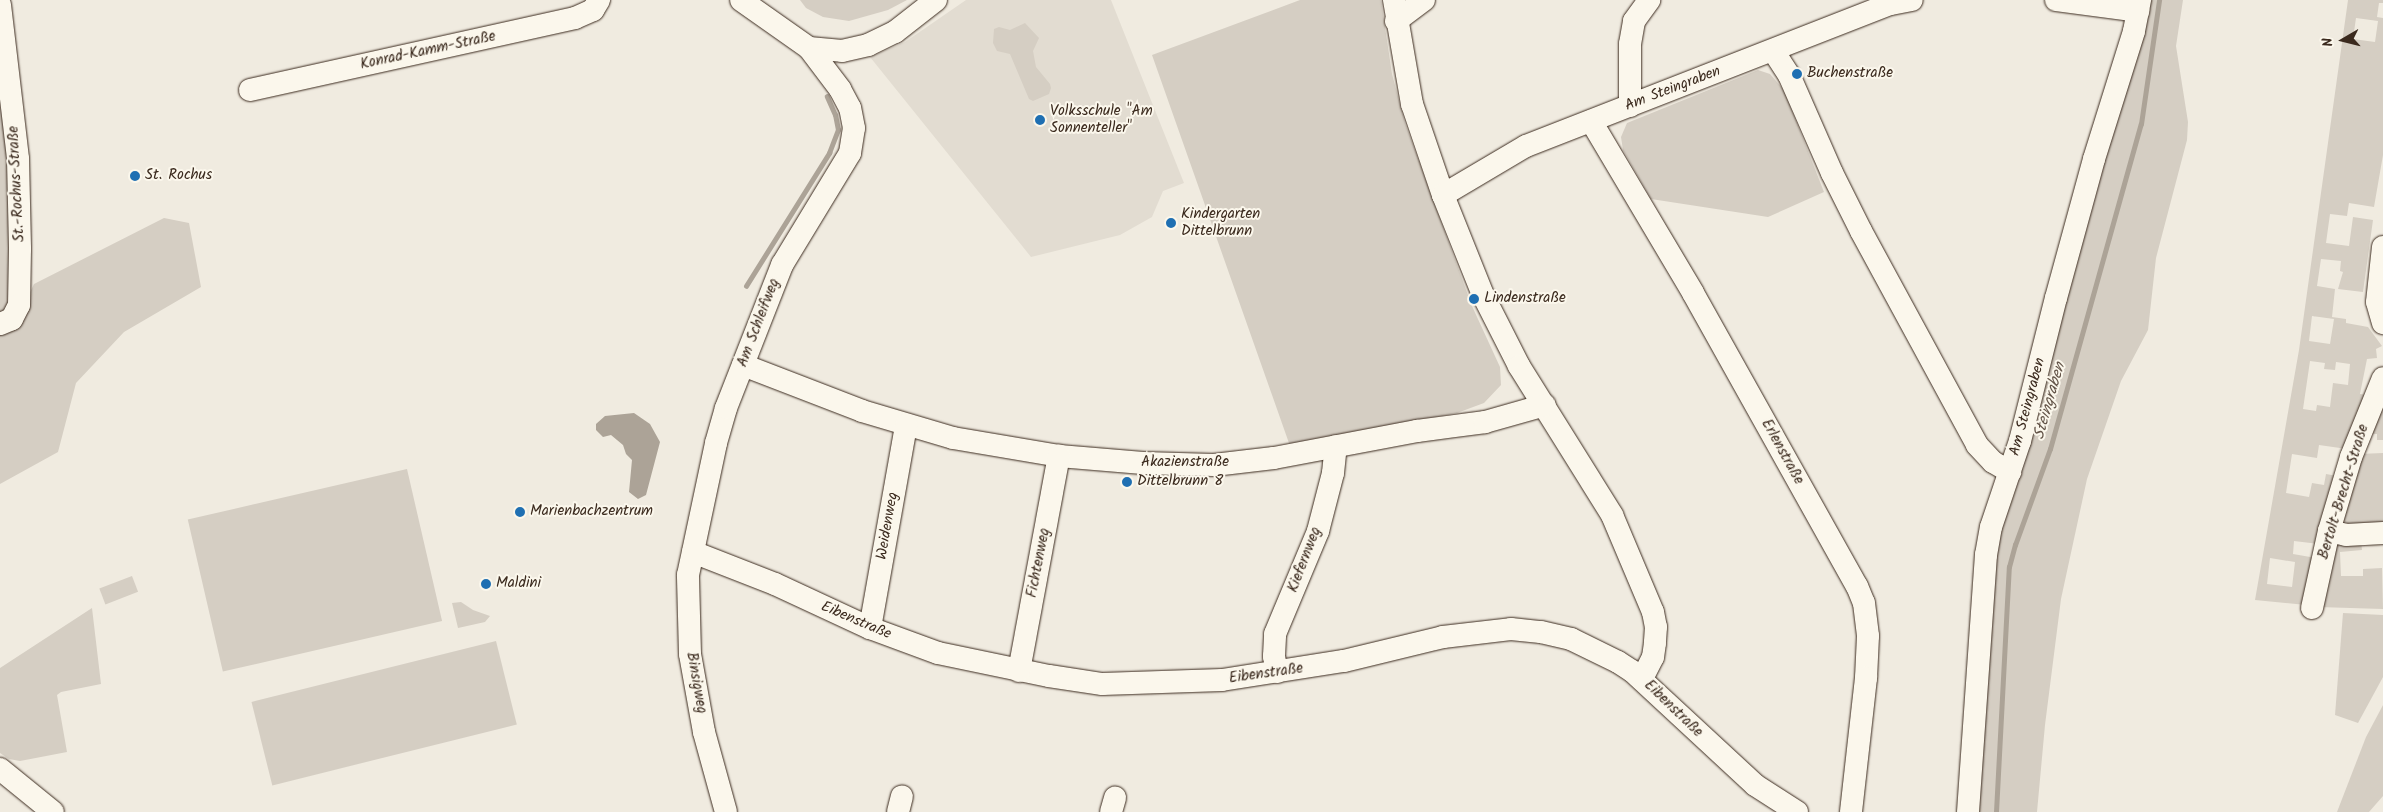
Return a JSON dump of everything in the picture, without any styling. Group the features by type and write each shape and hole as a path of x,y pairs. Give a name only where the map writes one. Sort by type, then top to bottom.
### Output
{"street":[{"name":"Konrad-Kamm-Straße","path":"250,90 575,18 593,10 599,0"},
{"path":"741,0 809,48 842,51 868,45 896,32 936,0"},
{"path":"1424,0 1395,11 1412,104 1443,195 1503,338 1612,515 1653,612 1656,627 1653,656 1642,679"},
{"path":"1630,106 1630,44 1634,21 1649,0"},
{"name":"Am Steingraben","path":"1443,195 1526,146 1774,52 1891,4 1912,0"},
{"name":"Am Steingraben","path":"1968,812 1986,555 1991,527 2010,472 2094,159 2134,31 2139,5 2056,0"},
{"name":"St.-Rochus-Straße","path":"0,5 18,158 20,249 19,305 12,319 0,324"},
{"name":"Am Schleifweg","path":"693,552 716,442 742,365 782,265 850,153 854,128 850,108 840,89 809,48"},
{"path":"1774,52 1789,75 1844,198 1972,437 1993,462 2010,472"},
{"name":"Erlenstraße","path":"1591,121 1693,293 1857,586 1864,602 1868,636 1866,678 1851,812"},
{"path":"2383,247 2377,293 2378,306 2383,323"},
{"name":"Akazienstraße","path":"742,365 828,399 906,424 975,443 1059,456 1144,463 1214,465 1274,458 1416,431 1485,422 1545,405"},
{"name":"Bertolt-Brecht-Straße","path":"2312,608 2330,532 2355,447 2383,378"},
{"name":"Weidenweg","path":"870,628 906,424"},
{"name":"Kiefernweg","path":"1277,672 1274,656 1275,634 1318,531 1332,473 1336,446"},
{"name":"Fichtenweg","path":"1019,671 1059,456"},
{"path":"2330,532 2346,535 2383,533"},
{"name":"Eibenstraße","path":"693,552 775,584 870,628 938,653 1019,671 1102,684 1222,680 1344,661 1443,637 1511,629 1541,632 1571,639 1618,662 1642,679 1703,738 1756,785 1797,812"},
{"name":"Binsigweg","path":"693,552 687,592 690,654 704,732 726,812"},
{"path":"0,769 53,812"}],"shaded area":[{"path":"800,0 907,0 888,10 849,21 823,17 806,8"},
{"name":"Volksschule \"Am Sonnenteller\"","path":"966,0 1111,0 1184,183 1163,191 1152,217 1120,235 1031,257 870,57 905,42"},
{"path":"1300,0 1381,0 1392,74 1405,123 1472,306 1500,367 1501,385 1484,403 1457,413 1290,446 1152,55"},
{"path":"2147,0 2183,0 2176,46 2188,122 2187,140 2156,258 2148,330 2121,381 2087,479 2061,599 2045,725 2037,812 1975,812 1992,566"},
{"path":"2348,0 2383,0 2383,3 2379,3 2377,17 2383,18 2383,155 2374,207 2349,203 2347,216 2330,214 2326,243 2349,246 2353,217 2373,220 2363,292 2338,289 2343,272 2340,271 2341,261 2321,259 2317,286 2335,289 2332,317 2346,319 2346,323 2368,327 2382,346 2376,349 2377,358 2367,359 2360,394 2368,395 2347,449 2319,445 2317,458 2292,454 2286,493 2309,497 2312,483 2324,485 2326,474 2337,476 2319,544 2294,541 2293,554 2316,558 2306,605 2255,600 2299,350","holes":["2356,18 2378,21 2375,42 2353,39","2312,316 2334,319 2330,344 2309,341","2310,361 2325,363 2324,369 2335,370 2336,362 2350,364 2348,385 2333,383 2330,407 2317,405 2316,411 2303,409","2270,558 2295,562 2292,587 2267,584"]},
{"path":"1025,23 1039,38 1033,51 1036,67 1050,84 1051,88 1049,94 1033,101 1029,99 1010,54 997,51 993,43 994,29 999,27 1010,30"},
{"path":"1758,70 1770,74 1784,90 1824,192 1768,217 1651,199 1623,150 1621,137 1627,123"},
{"path":"0,91 7,131 10,306 0,315"},
{"path":"164,218 189,223 201,287 124,332 76,383 58,452 0,484 0,331 22,309 34,284"},
{"path":"2383,394 2383,440 2377,440 2377,434 2366,434"},
{"path":"634,413 650,424 660,442 646,495 638,499 629,492 632,460 626,454 623,445 611,435 603,437 596,430 596,424 605,416"},
{"path":"2383,453 2383,526 2353,528 2343,520 2359,454"},
{"path":"407,469 442,621 223,672 188,520"},
{"path":"2361,541 2362,550 2340,552 2341,576 2363,576 2363,569 2382,568 2383,609 2318,607 2335,546 2339,543"},
{"path":"132,576 138,592 105,604 99,589"},
{"path":"461,602 473,610 490,616 485,622 458,628 452,603"},
{"path":"92,608 101,684 61,692 57,695 67,752 20,761 9,759 0,753 0,668"},
{"path":"2343,613 2383,615 2383,677 2358,723 2335,715"},
{"path":"496,641 517,724 272,785 251,702"},
{"path":"2383,705 2383,796 2369,812 2337,812 2366,737"}],"waterway":[{"name":"Steingraben","path":"1996,812 2009,567 2015,545 2050,449 2141,124 2159,0"},
{"path":"746,286 829,153 838,130 835,115 827,97"}],"place":[{"name":"Buchenstraße","path":"1797,74"},
{"name":"Volksschule \"Am Sonnenteller\"","path":"1040,120"},
{"name":"St. Rochus","path":"135,176"},
{"name":"Kindergarten Dittelbrunn","path":"1171,223"},
{"name":"Lindenstraße","path":"1474,299"},
{"name":"Dittelbrunn 8","path":"1127,482"},
{"name":"Marienbachzentrum","path":"520,512"},
{"name":"Maldini","path":"486,584"}]}
